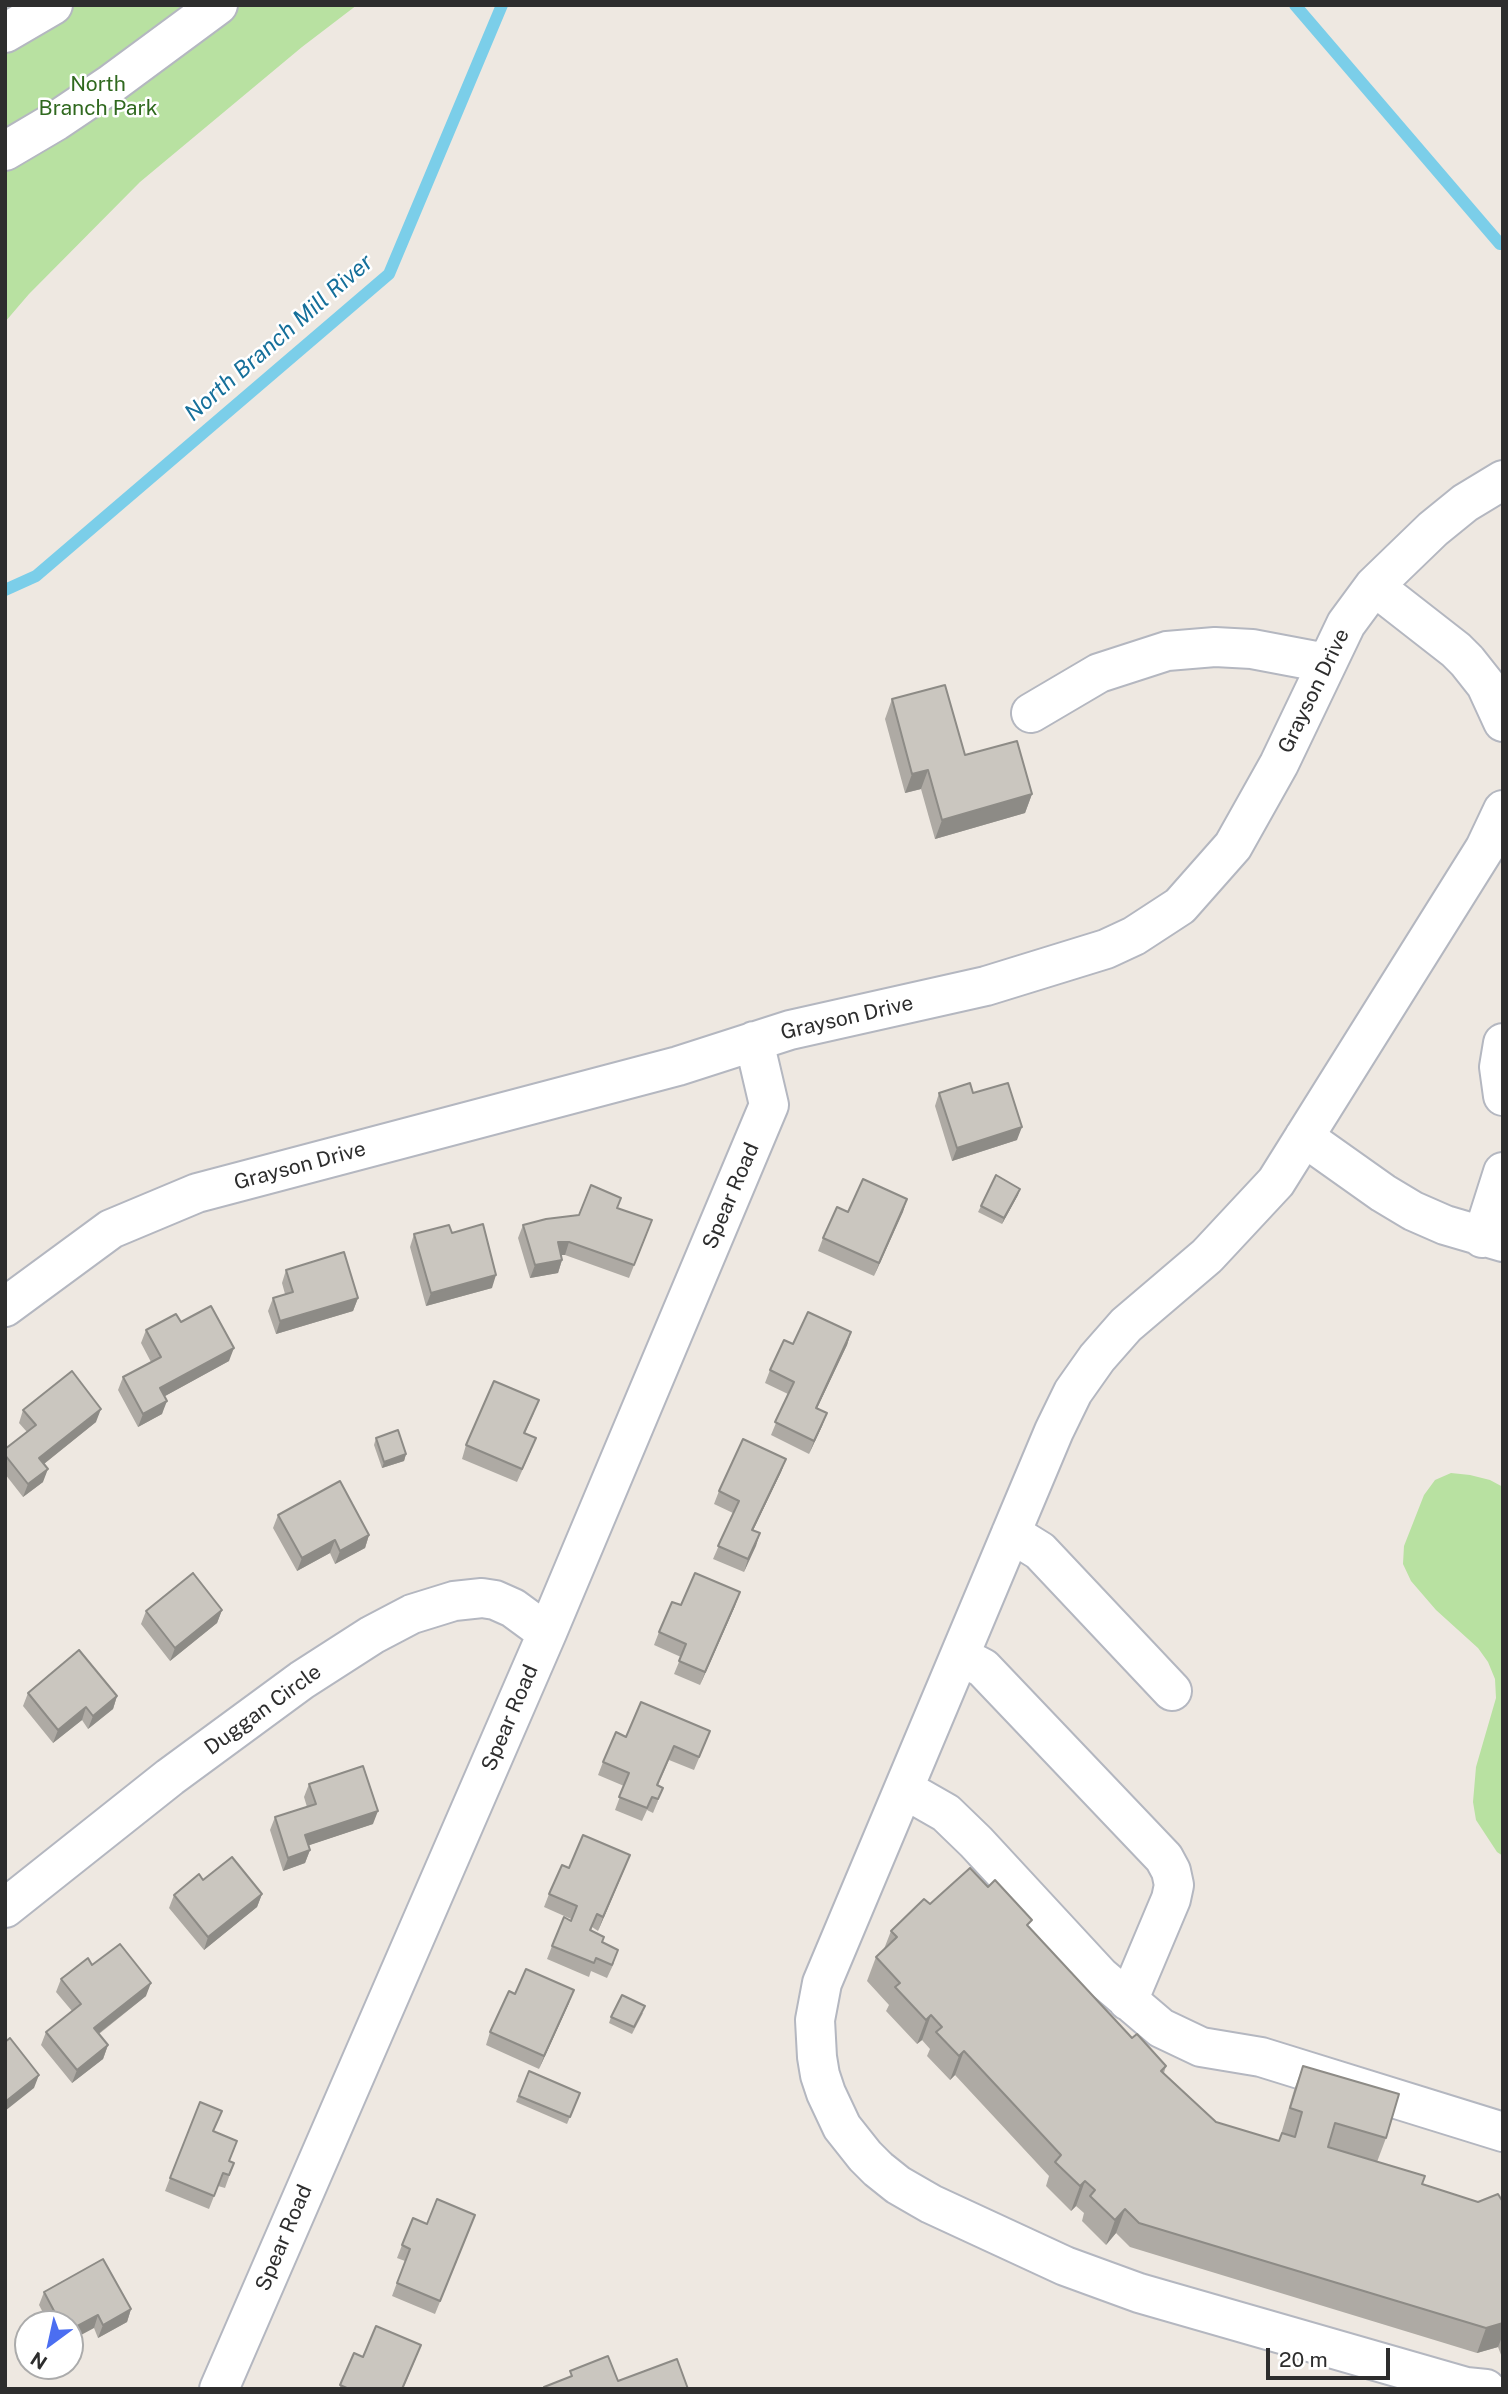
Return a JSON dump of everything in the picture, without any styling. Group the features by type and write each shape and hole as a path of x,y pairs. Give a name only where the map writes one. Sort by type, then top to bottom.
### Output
{"street":[{"path":"5,33 53,5"},
{"path":"5,151 111,85 218,5"},
{"name":"Grayson Drive","path":"5,1307 111,1229 197,1193 678,1066 790,1030 986,986 1106,950 1134,936 1180,906 1233,845 1279,764 1346,624 1374,586 1433,529 1465,503 1503,480"},
{"path":"1374,586 1467,661 1486,685 1503,722"},
{"path":"1031,713 1099,673 1167,651 1215,647 1252,649 1326,663"},
{"path":"1486,2389 1453,2383 1098,2279 931,2204 898,2185 865,2157 842,2127 826,2093 817,2057 815,2020 822,1983 1068,1402 1097,1358 1126,1325 1207,1256 1276,1182 1485,848 1503,810"},
{"name":"Spear Road","path":"219,2389 547,1633 769,1105 754,1041"},
{"path":"1503,1043 1499,1067 1503,1096"},
{"path":"1304,1138 1413,1211 1445,1225 1493,1240 1503,1172"},
{"path":"1012,1532 1040,1551 1171,1691"},
{"name":"Duggan Circle","path":"5,1908 170,1777 281,1695 372,1635 412,1614 454,1601 482,1598 513,1608 547,1633"},
{"path":"960,1656 983,1668 1164,1858 1171,1871 1174,1885 1171,1899 1128,2001"},
{"path":"904,1789 946,1813 1100,1976 1161,2028 1200,2047 1261,2057 1503,2132"}],"green space":[{"name":"North Branch Park","path":"5,5 357,5 302,47 140,182 29,294 5,322"},
{"path":"1451,1473 1490,1480 1503,1487 1503,1856 1497,1852 1476,1820 1473,1802 1476,1767 1496,1698 1495,1679 1478,1648 1436,1610 1411,1581 1403,1564 1404,1546 1424,1495 1435,1480"}],"building":[{"path":"945,685 965,755 1017,741 1032,794 942,820 928,770 912,774 892,699"},
{"path":"970,1083 973,1093 1008,1083 1022,1127 957,1148 939,1093"},
{"path":"996,1175 1020,1189 1004,1218 981,1206"},
{"path":"863,1179 907,1199 879,1263 823,1238 837,1207 848,1212"},
{"path":"591,1185 621,1198 617,1208 652,1220 634,1265 569,1242 558,1242 562,1260 535,1265 523,1225 579,1215"},
{"path":"483,1224 496,1275 431,1293 414,1234 449,1225 452,1233"},
{"path":"344,1252 358,1298 280,1321 273,1298 293,1292 286,1270"},
{"path":"211,1306 234,1348 160,1388 167,1401 143,1414 123,1377 161,1357 146,1330 176,1314 181,1322"},
{"path":"808,1312 851,1332 816,1408 827,1413 814,1441 775,1422 794,1382 770,1370 784,1340 793,1344"},
{"path":"72,1371 101,1409 39,1458 48,1469 28,1484 5,1455 5,1449 36,1425 23,1410"},
{"path":"494,1381 539,1400 524,1433 536,1438 522,1469 466,1445"},
{"path":"398,1430 406,1454 384,1462 376,1438"},
{"path":"743,1439 786,1459 752,1530 760,1533 748,1559 718,1546 739,1501 719,1491"},
{"path":"340,1481 369,1535 340,1551 335,1540 302,1558 278,1515"},
{"path":"193,1573 222,1610 175,1648 146,1611"},
{"path":"695,1573 740,1592 705,1672 679,1661 686,1644 659,1632 672,1602 681,1605"},
{"path":"79,1650 117,1696 93,1716 86,1707 58,1730 28,1693"},
{"path":"641,1702 710,1731 699,1757 674,1746 657,1785 663,1788 658,1799 652,1797 647,1808 619,1797 629,1773 603,1762 616,1732 626,1737"},
{"path":"363,1766 378,1811 305,1835 310,1850 288,1858 275,1817 316,1804 309,1784"},
{"path":"583,1835 630,1855 603,1917 597,1914 590,1930 604,1937 602,1942 618,1950 612,1965 596,1958 594,1963 552,1946 564,1917 571,1921 577,1906 549,1894 562,1865 569,1868"},
{"path":"232,1857 262,1894 208,1937 174,1895 199,1874 203,1880"},
{"path":"970,1868 988,1887 995,1880 1032,1920 1027,1925 1132,2038 1137,2034 1166,2066 1161,2071 1216,2122 1279,2141 1282,2133 1295,2137 1302,2112 1290,2108 1303,2066 1399,2094 1386,2138 1335,2123 1328,2147 1425,2176 1422,2184 1478,2202 1498,2194 1503,2202 1503,2323 1486,2328 1139,2223 1125,2209 1115,2220 1090,2196 1095,2190 1085,2181 1080,2186 1055,2162 1061,2155 964,2051 959,2056 936,2032 942,2027 931,2015 926,2020 895,1987 900,1983 876,1957 897,1937 891,1931 924,1899 930,1904"},
{"path":"120,1944 151,1983 94,2028 108,2045 77,2070 46,2032 81,2004 61,1979 88,1958 92,1965"},
{"path":"526,1969 574,1990 544,2056 490,2032 509,1991 515,1994"},
{"path":"622,1995 645,2006 634,2027 611,2017"},
{"path":"10,2038 39,2075 5,2102 5,2042"},
{"path":"529,2071 580,2093 570,2117 519,2096"},
{"path":"200,2102 222,2111 213,2131 237,2141 229,2161 234,2163 229,2175 223,2173 214,2196 170,2178"},
{"path":"437,2199 475,2215 440,2301 397,2283 410,2249 402,2245 413,2218 427,2224"},
{"path":"103,2259 131,2309 103,2325 98,2315 84,2322 84,2310 54,2310 44,2292"},
{"path":"376,2326 421,2345 402,2389 349,2389 340,2385 354,2353 363,2357"},
{"path":"608,2356 618,2381 677,2359 688,2389 544,2389 572,2376 570,2371"}],"waterway":[{"name":"North Branch Mill River","path":"5,590 36,576 389,274 502,5"},
{"name":"North Branch Mill River","path":"1295,5 1500,244 1503,243"}]}
